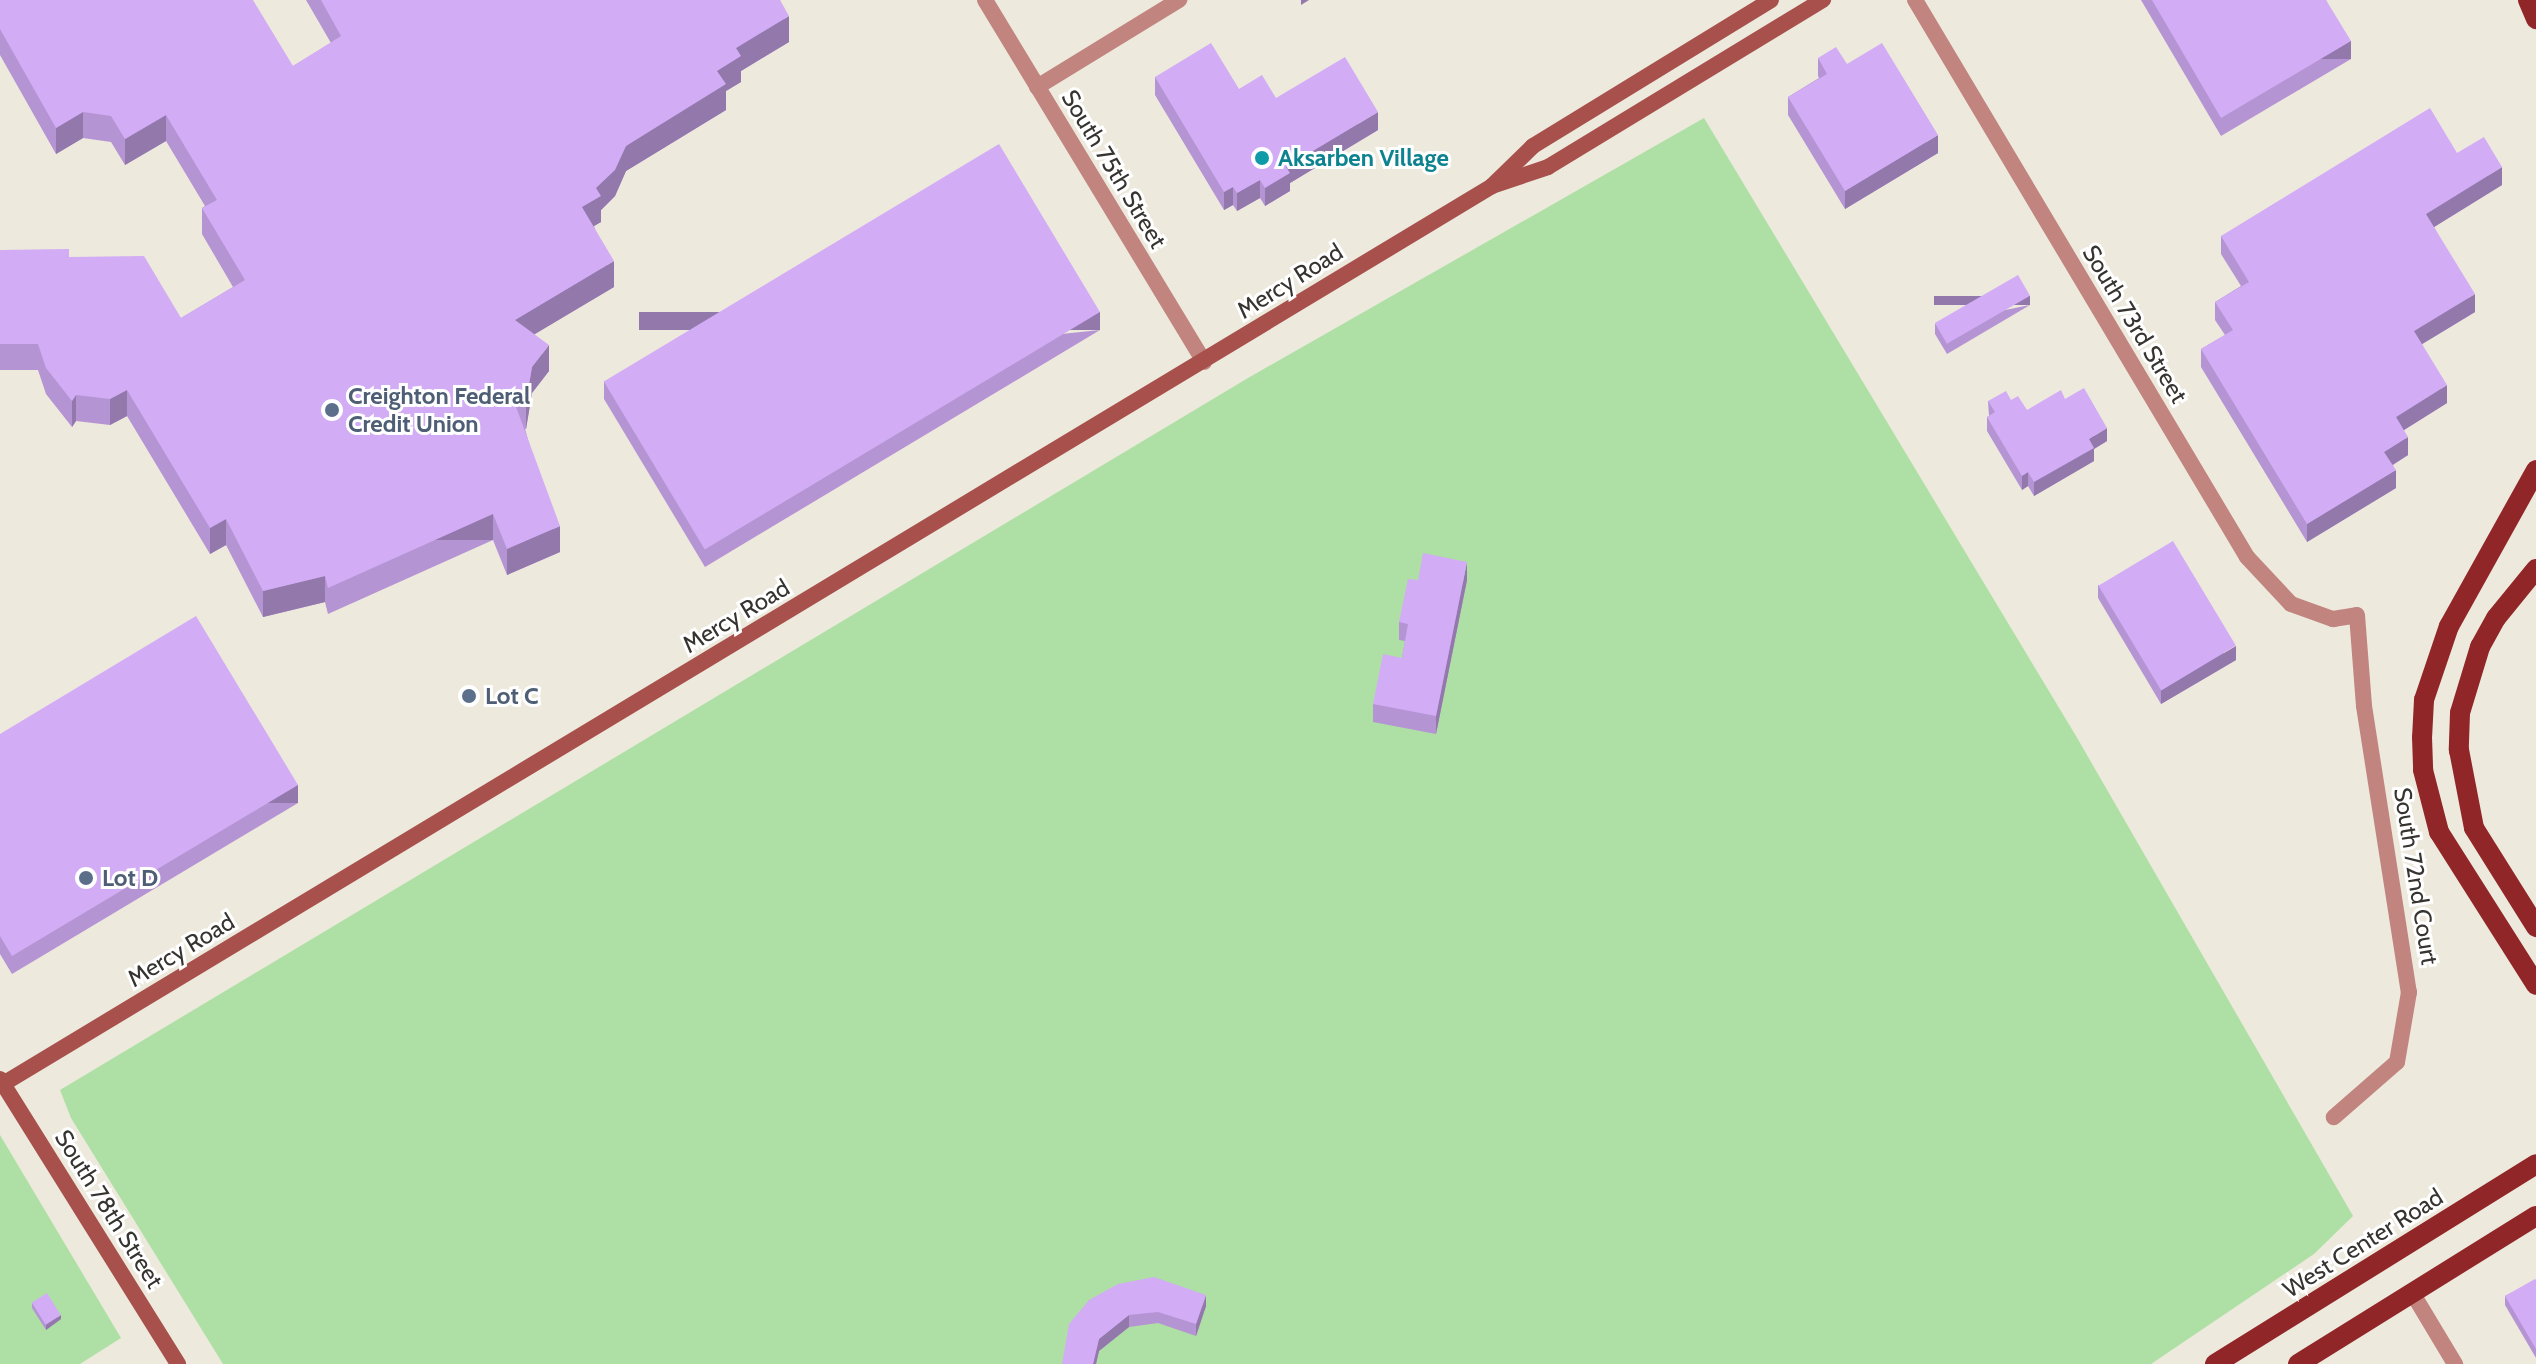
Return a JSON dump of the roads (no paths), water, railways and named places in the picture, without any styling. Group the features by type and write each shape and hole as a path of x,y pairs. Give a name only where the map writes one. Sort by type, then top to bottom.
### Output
{"main road":[{"name":"Mercy Road","path":"1492,186 1533,146 1771,0"},
{"name":"Mercy Road","path":"2,1082 1204,362 1492,186 1548,167 1823,0"},
{"path":"2528,0 2536,19"},
{"path":"2536,470 2449,626 2424,700 2422,737 2429,801 2439,832 2536,985"},
{"path":"2536,569 2496,618 2480,647 2460,713 2459,750 2474,828 2536,927"},
{"name":"South 78th Street","path":"2,1082 178,1364"},
{"name":"West Center Road","path":"2215,1364 2536,1164"},
{"path":"2298,1364 2536,1216"}],"street":[{"name":"South 75th Street","path":"985,0 1204,362"},
{"path":"1037,87 1179,0"},
{"name":"South 73rd Street","path":"1915,0 2247,557 2291,604 2333,619 2357,615"},
{"name":"South 72nd Court","path":"2334,1117 2397,1062 2409,992 2408,961 2364,706 2357,615"},
{"path":"2413,1294 2455,1364"}],"place":[{"name":"Aksarben Village","path":"1262,158"},
{"name":"Creighton Federal Credit Union","path":"332,410"},
{"name":"Lot C","path":"469,696"},
{"name":"Lot D","path":"86,878"}]}
